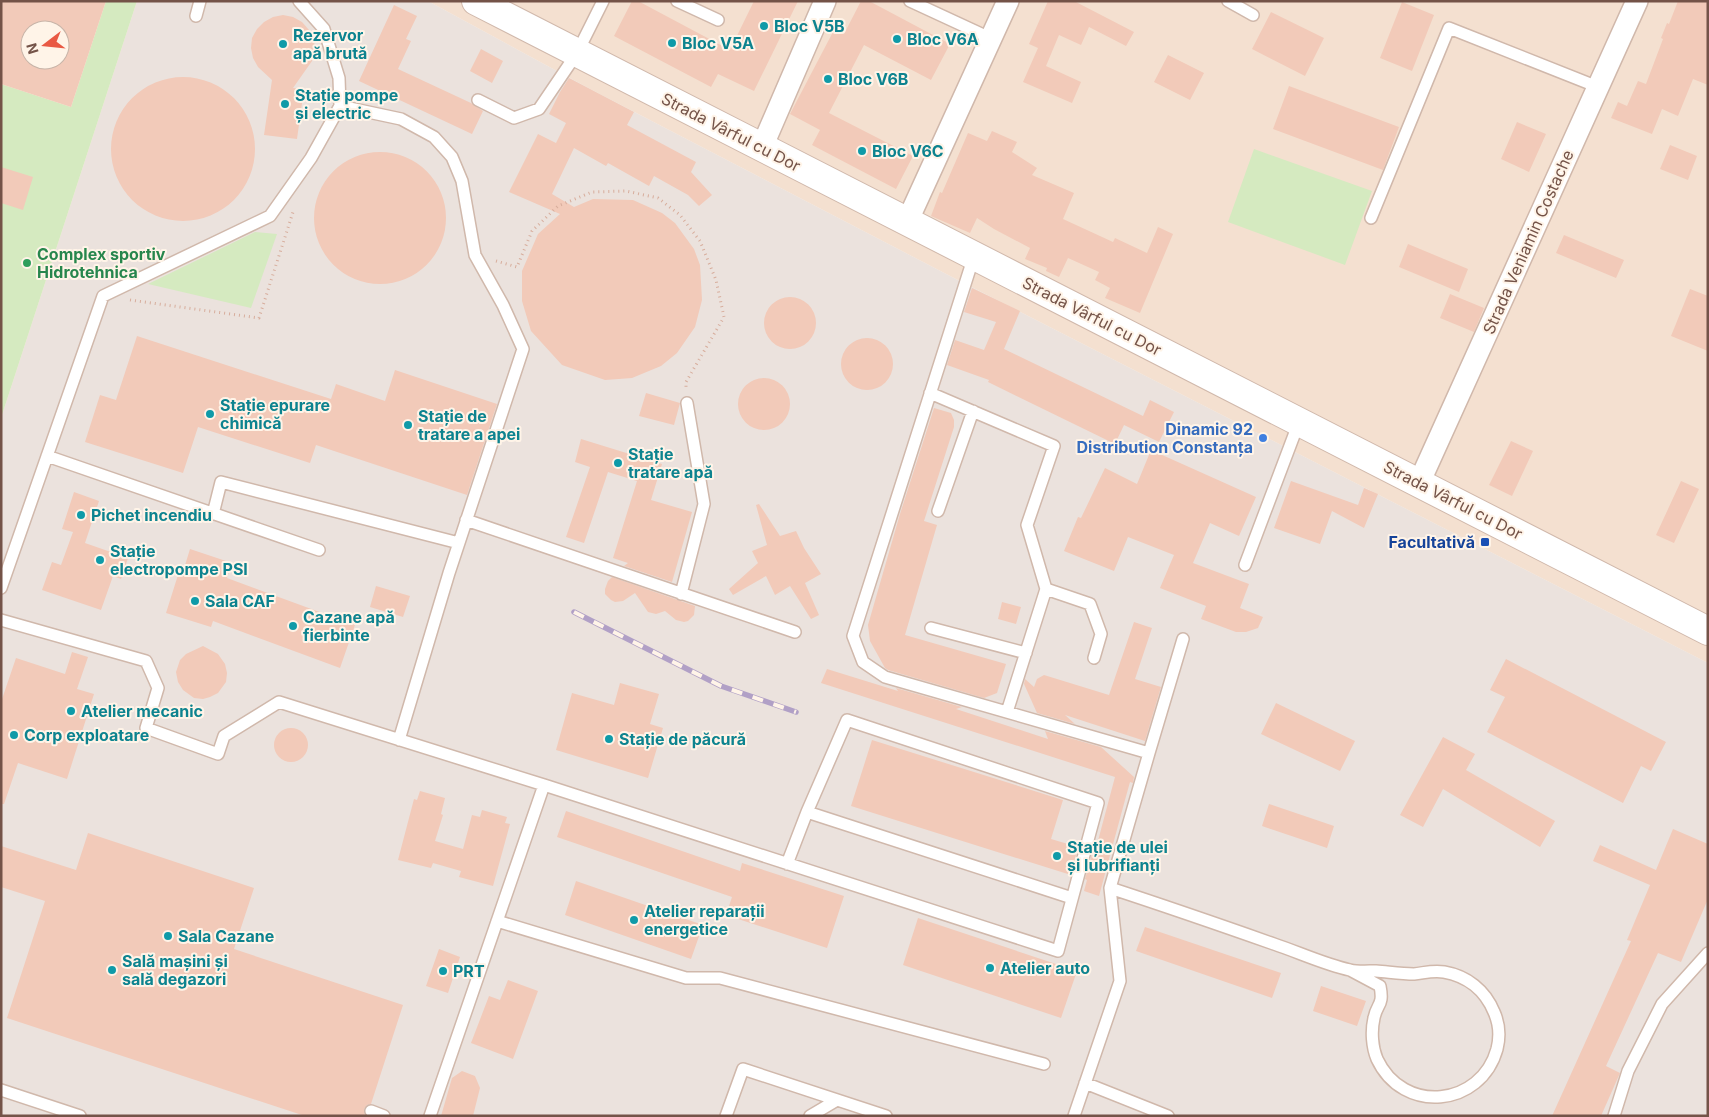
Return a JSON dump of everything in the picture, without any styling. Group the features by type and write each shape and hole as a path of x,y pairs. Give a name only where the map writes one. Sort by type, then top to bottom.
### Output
{"street":[{"name":"Strada Vârful cu Dor","path":"476,1 1708,631"},
{"path":"762,148 825,1"},
{"path":"907,222 1008,1"},
{"name":"Strada Veniamin Costache","path":"1419,483 1638,1"}],"lane":[{"path":"196,16 200,1"},
{"path":"1,588 103,296 270,216 310,158 340,106 339,78 324,29 299,1"},
{"path":"478,100 514,118 539,109 577,53 603,1"},
{"path":"677,1 718,20"},
{"path":"910,1 990,38"},
{"path":"1228,1 1253,16"},
{"path":"1371,218 1449,28 1598,87"},
{"path":"340,106 401,119 434,137 452,158 462,181 475,255 503,306 523,349 466,520 399,740"},
{"path":"974,256 853,636 862,662 885,677 1149,753"},
{"path":"930,394 1054,446 1027,524 1046,589 1007,712"},
{"path":"682,594 704,504 687,403"},
{"path":"938,511 973,411"},
{"path":"1245,565 1299,422"},
{"path":"47,456 318,550"},
{"path":"213,514 221,482 459,543"},
{"path":"466,520 795,632"},
{"path":"1046,589 1090,604 1101,634 1094,658"},
{"path":"1,620 146,661 158,688 146,728 218,754 224,736 279,702 544,785 787,864 1058,951 1098,803 848,720 807,812 787,864"},
{"path":"931,628 1026,653"},
{"path":"1074,1116 1120,981 1110,888 1184,639"},
{"path":"430,1116 544,785"},
{"path":"807,812 1072,898"},
{"path":"1110,888 1350,970 1380,986 1382,998 1374,1018 1372,1038 1377,1058 1388,1076 1404,1090 1423,1097 1444,1097 1464,1091 1481,1079 1493,1061 1499,1041 1497,1020 1489,1000 1475,984 1457,974 1436,970 1415,974 1350,970"},
{"path":"497,921 686,978 720,978 1044,1064"},
{"path":"1614,1116 1628,1071 1662,1004 1708,953"},
{"path":"726,1116 743,1069 886,1116"},
{"path":"1085,1083 1168,1116"},
{"path":"1,1090 80,1116"},
{"path":"810,1116 836,1100"},
{"path":"371,1111 384,1116"}],"path":[{"path":"475,255 517,267 532,231 558,206 592,192 626,191 658,198 680,215 700,241 716,280 724,316 686,382 687,403"},
{"path":"103,296 259,318 295,205"}],"shaded area":[{"path":"137,1 428,1 592,90 952,277 1708,663 1708,1116 1,1116 1,418"},
{"path":"428,1 1708,1 1708,663 952,277 592,90"}],"green space":[{"name":"Complex sportiv Hidrotehnica","path":"106,1 137,1 1,418 1,84 71,107"},
{"path":"1254,149 1372,191 1345,265 1228,222"},
{"path":"255,232 277,234 251,308 148,284"}],"building":[{"path":"1,1 106,1 71,107 1,84"},
{"path":"632,1 638,1 730,50 754,1 798,1 754,91 718,74 711,87 614,36"},
{"path":"861,1 869,1 950,44 931,80 864,45 829,113 913,156 896,189 812,145 820,130 790,114 834,30 844,34"},
{"path":"1048,1 1074,1 1134,32 1126,46 1089,27 1081,45 1059,35 1046,66 1081,82 1072,103 1023,82 1038,48 1029,44"},
{"path":"1678,1 1708,1 1708,85 1693,79 1678,116 1662,109 1652,134 1611,118 1618,102 1627,106 1638,81 1646,84 1663,39 1661,38"},
{"path":"1402,2 1434,15 1412,71 1380,58"},
{"path":"394,5 417,16 406,39 411,41 398,69 471,103 483,111 472,134 359,81"},
{"path":"1271,12 1324,38 1305,76 1252,49"},
{"name":"Rezervor apă brută","path":"283,15 293,17 302,22 314,40 315,51 312,61 293,88 304,89 297,139 264,135 272,80 258,67 253,58 251,48 252,38 257,29 273,17"},
{"path":"481,49 503,61 492,83 470,71"},
{"path":"1168,55 1204,73 1190,100 1154,82"},
{"path":"183,77 211,82 234,98 250,121 255,149 250,177 234,200 211,216 183,221 155,216 132,200 116,177 111,149 116,121 132,98 155,82"},
{"path":"569,78 634,112 627,125 696,162 691,172 712,195 699,206 688,195 654,176 649,186 608,163 606,166 574,148 552,194 574,207 593,199 633,200 662,213 675,223 694,249 700,265 702,300 695,327 677,353 661,366 632,378 605,380 562,365 531,331 522,301 522,271 538,234 560,214 509,192 538,134 556,143 566,123 549,114"},
{"path":"1289,86 1399,127 1383,170 1273,129"},
{"path":"1517,122 1546,134 1529,172 1501,159"},
{"path":"992,131 1017,142 1012,152 1037,168 1032,175 1074,193 1063,219 1113,242 1115,238 1147,253 1158,227 1173,234 1140,313 1105,298 1110,288 1095,280 1099,272 1068,258 1059,277 1046,271 1047,268 1025,259 1030,248 977,218 970,233 931,216 940,192 942,193 968,133 987,141"},
{"path":"1670,145 1697,156 1688,180 1660,169"},
{"path":"380,152 393,153 405,157 427,171 441,193 445,205 445,231 441,243 427,265 405,279 393,283 380,284 367,283 355,279 333,265 319,243 315,231 314,218 315,205 319,193 333,171 355,157 367,153"},
{"path":"1,167 33,177 23,210 1,203"},
{"path":"1564,235 1624,260 1616,278 1556,253"},
{"path":"1408,244 1468,269 1459,292 1399,267"},
{"path":"972,288 1020,311 1004,349 1143,416 1150,400 1174,412 1159,442 1124,425 1115,444 988,382 989,380 947,365 955,340 984,350 996,322 964,312"},
{"path":"1690,289 1708,296 1708,351 1671,336"},
{"path":"1450,294 1484,308 1474,332 1440,318"},
{"path":"785,297 795,297 805,301 812,308 816,323 812,338 805,345 795,349 785,349 775,345 768,338 764,328 764,318 768,308 775,301"},
{"path":"137,336 331,399 336,384 385,401 395,370 497,404 467,495 316,445 310,463 198,427 183,473 85,442 100,395 116,400"},
{"path":"862,338 872,338 882,342 889,349 893,364 889,379 882,386 872,390 862,390 852,386 845,379 841,369 841,359 845,349 852,342"},
{"path":"759,378 769,378 779,382 786,389 790,404 786,419 779,426 769,430 759,430 749,426 742,419 738,409 738,399 742,389 749,382"},
{"path":"646,393 680,403 674,425 639,416"},
{"path":"934,408 951,413 954,427 924,521 937,525 905,635 1006,664 997,693 984,698 888,670 870,641 868,625 900,514"},
{"path":"581,439 662,464 651,500 692,512 672,582 624,566 628,563 613,558 637,481 608,472 584,543 566,537 590,467 575,462"},
{"path":"1511,441 1533,451 1512,496 1489,485"},
{"path":"1151,450 1256,497 1239,536 1210,523 1193,563 1249,584 1240,608 1263,617 1258,628 1246,632 1236,632 1201,619 1206,606 1160,588 1174,555 1128,537 1114,571 1064,551 1078,517 1081,518 1105,468 1137,484"},
{"path":"1291,481 1358,505 1364,488 1378,494 1364,528 1332,511 1320,544 1274,528"},
{"path":"1681,481 1699,489 1674,543 1656,535"},
{"path":"74,492 99,501 85,543 128,558 121,579 113,576 101,610 42,590 52,562 61,565 73,532 62,529"},
{"path":"759,504 780,536 796,531 804,548 821,574 805,583 819,615 811,619 790,586 775,595 766,576 733,595 729,589 758,563 752,551 767,545 756,505"},
{"path":"190,549 232,563 227,578 355,625 340,668 213,621 211,627 166,613 178,575 182,575"},
{"path":"612,577 695,606 694,615 684,622 676,620 665,611 656,614 648,612 635,593 623,601 615,602 605,594 608,581"},
{"path":"376,586 410,596 403,617 370,607"},
{"path":"1002,602 1021,607 1016,624 998,619"},
{"path":"1134,622 1152,628 1135,679 1161,687 1145,741 1065,715 1075,724 1037,713 1024,684 1025,679 1034,687 1037,679 1044,675 1109,695"},
{"path":"203,646 218,654 225,664 227,673 226,682 218,693 203,699 194,698 183,690 178,682 176,672 180,660 186,654"},
{"path":"72,652 88,657 77,689 94,694 67,779 18,763 4,804 1,804 1,702 16,658 65,674"},
{"path":"1506,659 1666,742 1651,771 1641,766 1623,803 1487,732 1505,697 1490,690"},
{"path":"827,669 898,691 896,688 962,707 956,709 1048,739 1045,731 1101,747 1134,777 1133,783 1130,782 1099,896 1084,891 1087,880 1085,879 1093,851 1095,852 1115,777 821,683"},
{"name":"Stație de păcură","path":"620,683 659,694 650,724 663,728 648,778 556,750 572,693 614,705"},
{"path":"1276,703 1355,741 1340,771 1261,734"},
{"path":"291,728 298,729 303,733 307,738 307,752 303,757 298,761 291,762 284,761 279,757 275,752 274,745 275,738 279,733 284,729"},
{"path":"1443,737 1475,754 1466,770 1555,821 1540,847 1443,789 1423,827 1400,815"},
{"path":"872,740 1063,800 1051,839 1078,847 1071,875 851,806"},
{"path":"420,791 445,798 441,814 443,815 435,841 463,849 472,815 480,817 482,810 507,817 505,823 510,824 493,886 459,877 461,871 433,863 431,868 398,860 414,799 417,800"},
{"path":"1269,804 1334,826 1327,848 1262,826"},
{"path":"566,811 740,871 742,863 844,896 827,948 726,915 732,897 557,837"},
{"path":"1673,829 1708,844 1708,899 1681,962 1658,953 1606,1066 1620,1073 1601,1116 1552,1116 1631,941 1627,940 1650,885 1593,861 1600,845 1656,870"},
{"name":"Sală mașini și sală degazori","path":"88,833 254,888 234,949 403,1005 371,1104 367,1105 364,1109 365,1116 305,1116 7,1018 45,901 1,887 1,846 76,870"},
{"name":"Atelier reparații energetice","path":"576,881 703,925 691,959 565,915"},
{"name":"Atelier auto","path":"918,918 1077,971 1061,1018 903,965"},
{"path":"1145,927 1281,973 1272,998 1136,951"},
{"name":"PRT","path":"439,949 460,957 448,993 426,986"},
{"path":"508,980 538,991 513,1059 471,1043 489,996 500,1000"},
{"path":"1321,986 1366,1001 1357,1026 1313,1011"},
{"path":"462,1071 475,1076 480,1088 473,1116 441,1116 452,1078"}],"railway":[{"path":"574,612 721,686 796,712"}],"place":[{"name":"Bloc V5B","path":"764,26"},
{"name":"Bloc V6A","path":"897,39"},
{"name":"Bloc V5A","path":"672,43"},
{"name":"Rezervor apă brută","path":"283,44"},
{"name":"Bloc V6B","path":"828,79"},
{"name":"Stație pompe și electric","path":"285,104"},
{"name":"Bloc V6C","path":"862,151"},
{"name":"Complex sportiv Hidrotehnica","path":"27,263"},
{"name":"Stație epurare chimică","path":"210,414"},
{"name":"Stație de tratare a apei","path":"408,425"},
{"name":"Dinamic 92 Distribution Constanța","path":"1263,438"},
{"name":"Stație tratare apă","path":"618,463"},
{"name":"Pichet incendiu","path":"81,515"},
{"name":"Facultativă","path":"1485,542"},
{"name":"Stație electropompe PSI","path":"100,560"},
{"name":"Sala CAF","path":"195,601"},
{"name":"Cazane apă fierbinte","path":"293,626"},
{"name":"Atelier mecanic","path":"71,711"},
{"name":"Corp exploatare","path":"14,735"},
{"name":"Stație de păcură","path":"609,739"},
{"name":"Stație de ulei și lubrifianți","path":"1057,856"},
{"name":"Atelier reparații energetice","path":"634,920"},
{"name":"Sala Cazane","path":"168,936"},
{"name":"Atelier auto","path":"990,968"},
{"name":"Sală mașini și sală degazori","path":"112,970"},
{"name":"PRT","path":"443,971"}]}
